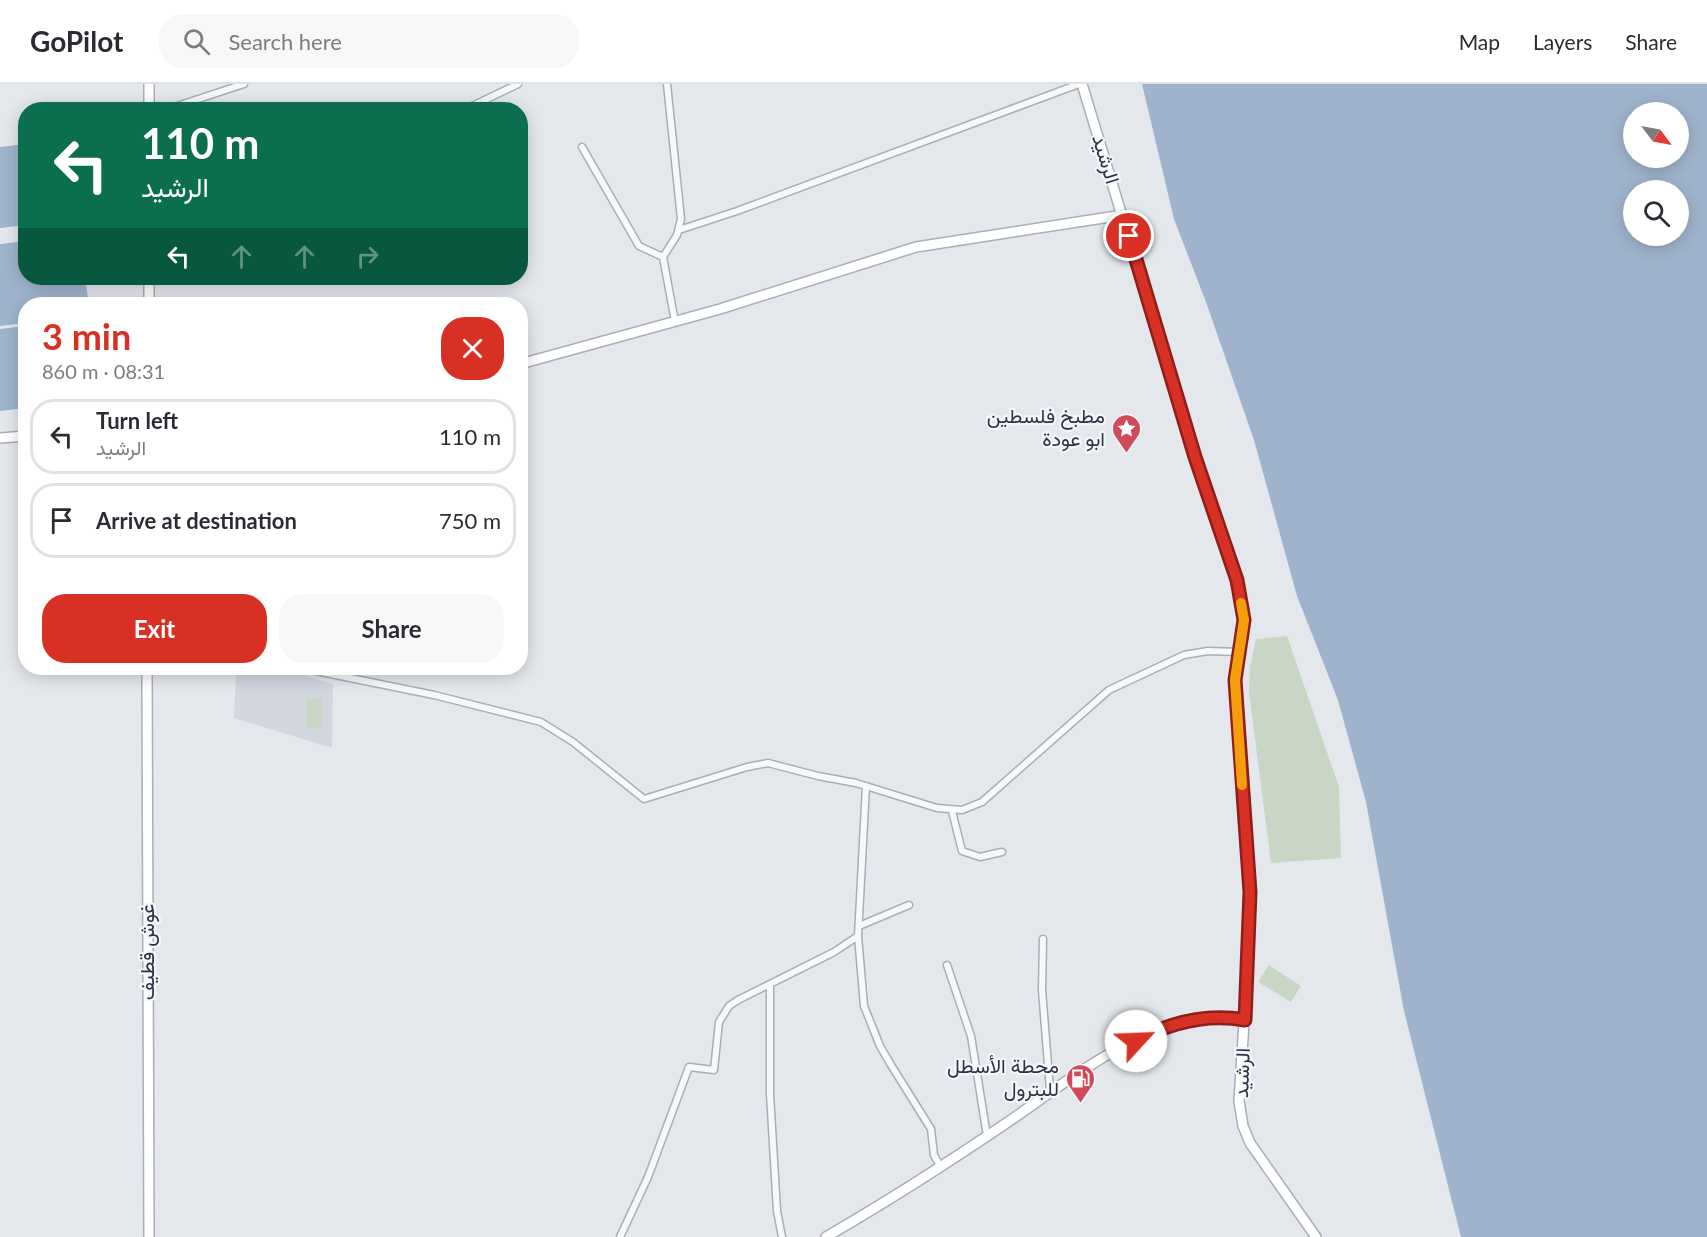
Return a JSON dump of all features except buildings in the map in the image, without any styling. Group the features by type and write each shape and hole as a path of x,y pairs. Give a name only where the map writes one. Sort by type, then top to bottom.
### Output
{"main road":[{"path":"149,84 149,102"},
{"name":"الرشيد","path":"1081,84 1123,215 1195,457 1237,580 1244,620 1235,680 1250,892 1239,1101 1243,1125 1250,1143 1316,1237"},
{"path":"528,362 675,322 916,247 1123,215"},
{"path":"0,438 18,437"},
{"name":"غوش قطيف","path":"147,675 148,1237"},
{"path":"826,1237 987,1136 1050,1090 1121,1049 1165,1027 1222,1016 1245,1020"}],"street":[{"path":"189,102 244,84"},
{"path":"481,102 518,84"},
{"path":"667,84 681,219 679,230 663,256 675,322"},
{"path":"679,230 737,211 1081,84"},
{"path":"582,147 639,246 663,256"},
{"path":"335,675 434,695 541,722 573,742 644,799 747,767 768,763 866,786 920,804 952,811 973,807 982,802 1109,690 1184,655 1208,651 1239,652"},
{"path":"866,786 858,936 864,1006 891,1065 931,1129 934,1155 940,1166"},
{"path":"952,811 962,851 980,857 1002,852"},
{"path":"859,926 909,905"},
{"path":"620,1237 648,1177 689,1067 714,1070 719,1022 723,1013 738,1000 834,952 858,936"},
{"path":"1043,939 1042,990 1050,1090"},
{"path":"947,965 971,1036 987,1136"},
{"path":"770,986 770,1094 777,1211 782,1237"}],"shaded area":[{"path":"236,675 302,675 333,684 332,748 234,718"}],"green space":[{"path":"1287,636 1339,787 1341,858 1271,863 1249,692 1250,667 1256,639"},
{"path":"307,698 322,698 322,728 307,728"},
{"path":"1269,965 1301,986 1291,1002 1258,982"}],"water":[{"path":"1142,84 1707,84 1707,1237 1461,1237 1404,1011 1366,802 1338,700 1297,596 1254,440 1206,302 1174,219"},
{"path":"18,145 18,226 0,228 0,147"},
{"path":"18,242 18,285 86,285 88,297 18,297 18,324 0,326 0,244"},
{"path":"18,327 18,409 0,411 0,329"}],"slow traffic":[{"path":"1241,603 1244,620 1235,680 1242,785"}],"place":[{"name":"مطبخ فلسطين ابو عودة","path":"1126,454"},
{"name":"محطة الأسطل للبترول","path":"1080,1104"}],"route":[{"path":"1129,236 1195,457 1237,580 1244,620 1235,680 1250,892 1245,1020 1222,1016 1200,1019 1175,1024 1136,1041"}]}
